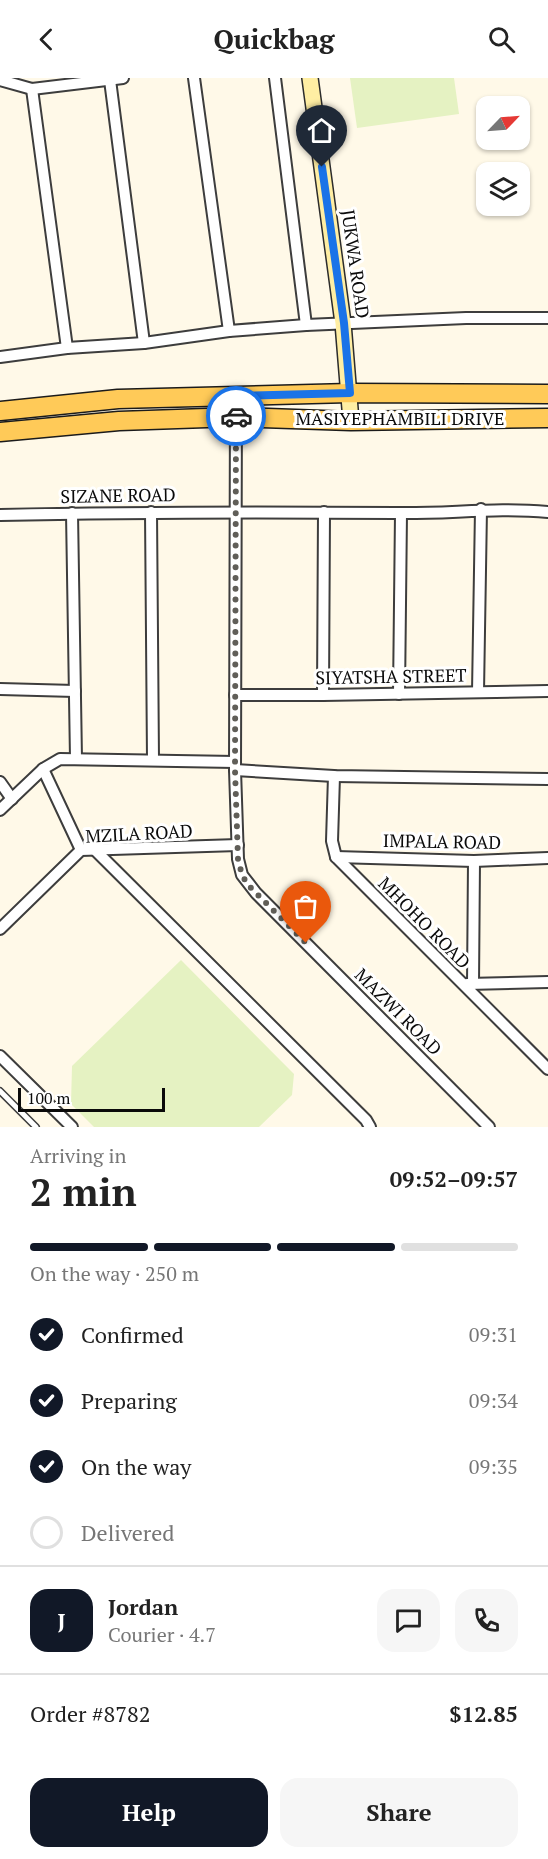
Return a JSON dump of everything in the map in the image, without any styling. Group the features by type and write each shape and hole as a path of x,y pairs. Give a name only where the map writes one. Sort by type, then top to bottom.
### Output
{"main road":[{"name":"MASIYEPHAMBILI DRIVE","path":"0,411 118,399 350,393 548,394"},
{"name":"MASIYEPHAMBILI DRIVE","path":"0,432 120,421 236,417 351,421 548,418"}],"street":[{"path":"0,80 32,89 123,78"},
{"path":"194,78 229,331"},
{"path":"275,78 306,325"},
{"name":"JUKWA ROAD","path":"310,78 344,323 351,421"},
{"path":"110,80 144,343"},
{"path":"32,89 67,348"},
{"path":"0,357 67,348 144,343 229,331 306,325 466,318 548,318"},
{"name":"MAZWI ROAD","path":"236,396 235,766 239,867 248,885 489,1127"},
{"path":"478,692 481,509"},
{"name":"SIZANE ROAD","path":"0,515 151,512 401,513 481,509 548,512"},
{"path":"151,512 153,760"},
{"path":"323,695 324,512"},
{"path":"72,513 76,759"},
{"path":"399,694 401,513"},
{"path":"0,689 75,691"},
{"name":"SIYATSHA STREET","path":"235,695 548,690"},
{"path":"0,810 43,769 60,759 153,760 334,776 548,779"},
{"path":"43,769 81,850"},
{"path":"334,776 332,841 336,857"},
{"path":"0,782 12,799"},
{"name":"MZILA ROAD","path":"0,929 81,850 238,845"},
{"path":"95,850 370,1127"},
{"name":"IMPALA ROAD","path":"336,857 474,861 548,858"},
{"name":"MHOHO ROAD","path":"336,857 548,1069"},
{"path":"473,984 474,861"},
{"path":"461,983 548,982"},
{"path":"0,1056 72,1127"}],"lane":[{"path":"0,1091 36,1127"}],"green space":[{"path":"350,78 454,78 459,114 357,128"},
{"path":"181,960 294,1074 292,1095 259,1127 94,1127 71,1104 72,1066"}],"way so far":[{"path":"236,416 235,770 239,867 248,885 306,943"}],"route":[{"path":"236,416 236,396 350,393 344,323 322,167"}]}
